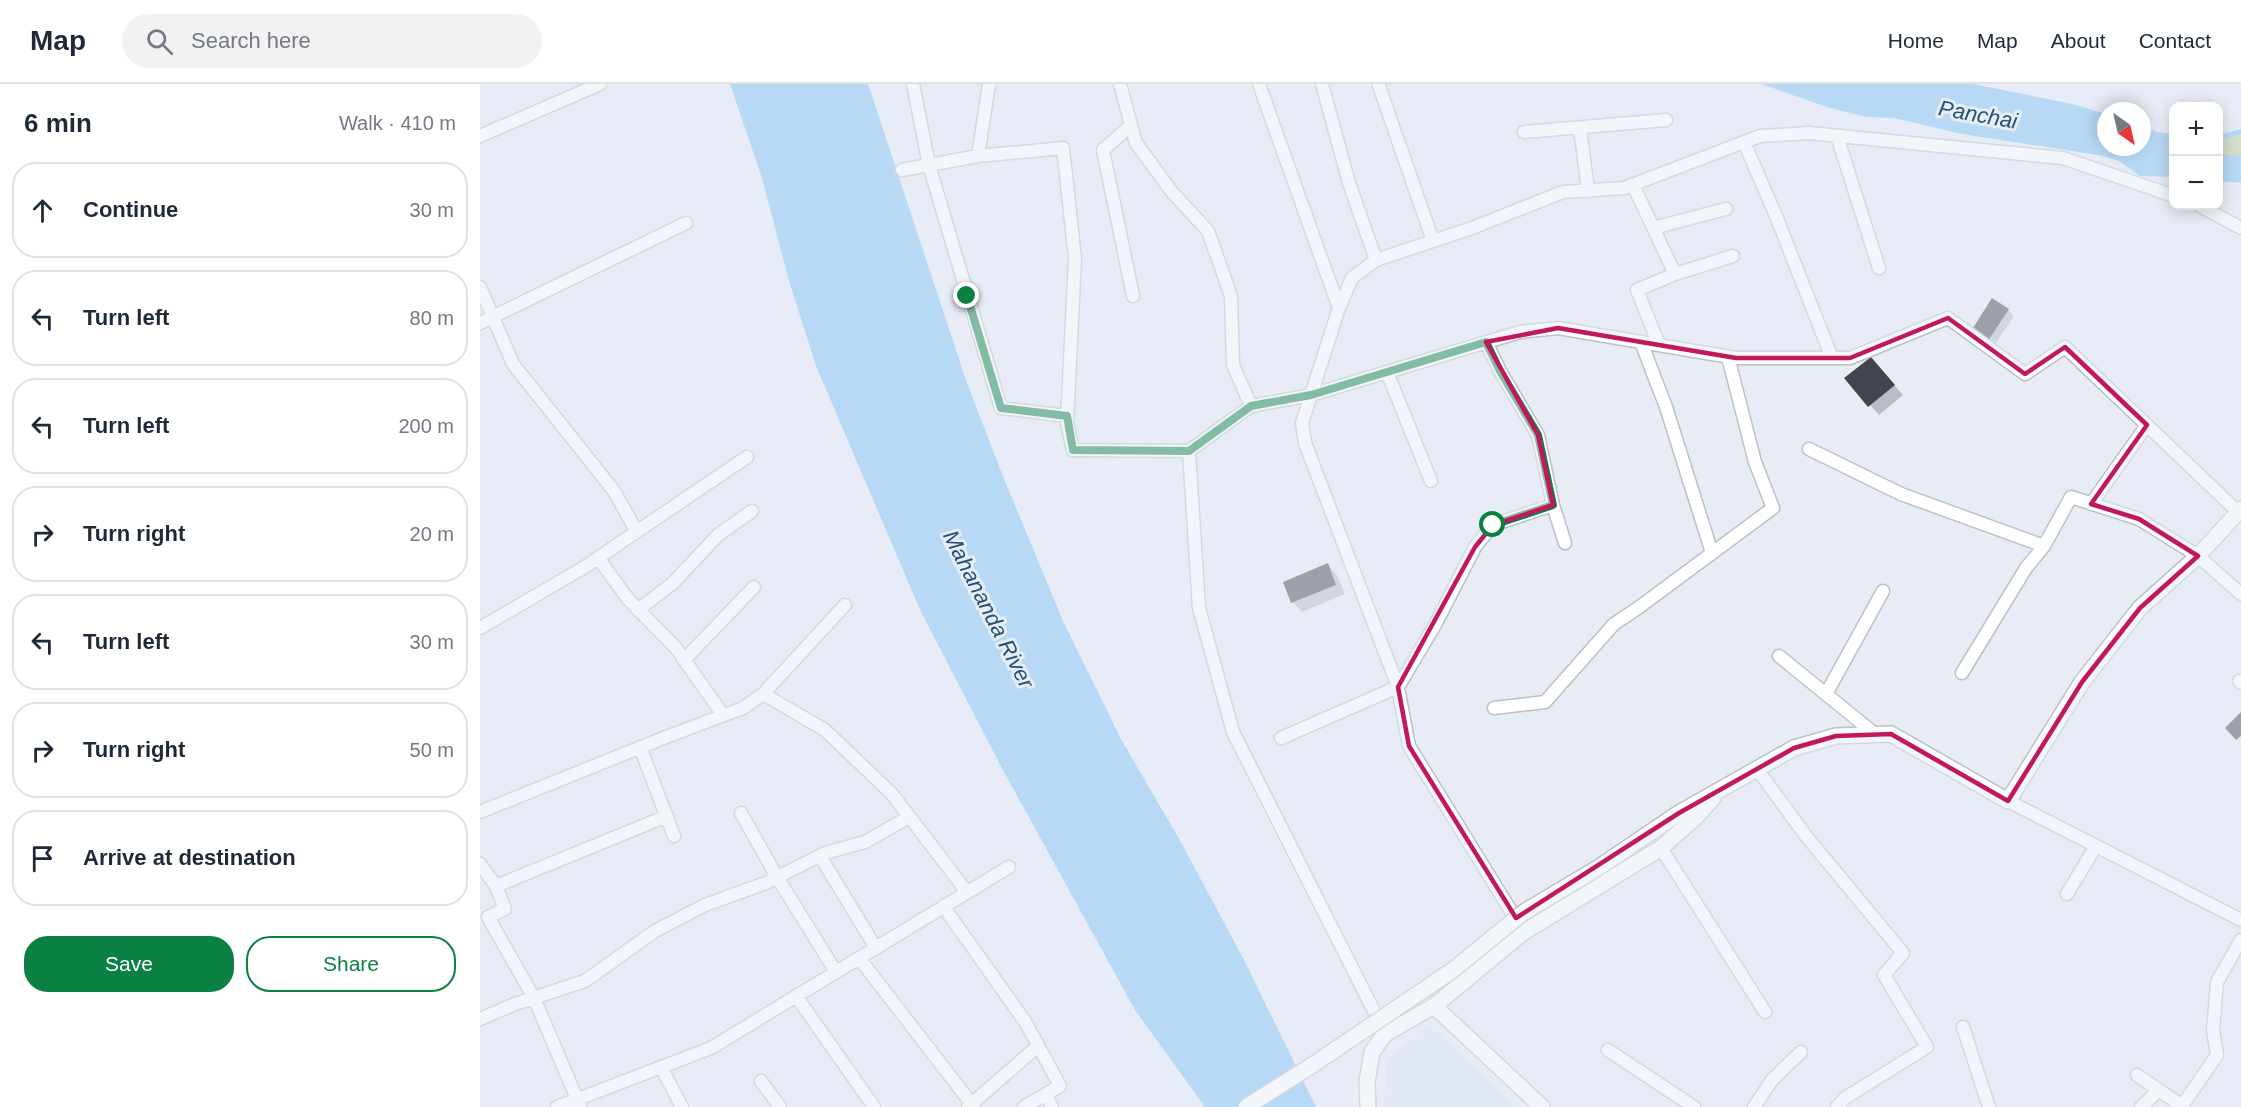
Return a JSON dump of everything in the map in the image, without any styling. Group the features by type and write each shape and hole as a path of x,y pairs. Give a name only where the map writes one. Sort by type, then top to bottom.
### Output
{"street":[{"path":"480,136 600,84"},
{"path":"913,84 929,165 1001,408 1067,416"},
{"path":"978,156 989,84"},
{"path":"1120,84 1136,143 1173,192 1208,231 1232,296 1233,365 1251,406"},
{"path":"1259,84 1339,308"},
{"path":"1322,84 1349,183 1376,260"},
{"path":"1379,86 1433,241"},
{"path":"1524,132 1666,120"},
{"path":"1131,125 1103,150 1133,296"},
{"path":"1580,128 1588,191"},
{"path":"1524,932 1409,746 1398,687 1305,443 1302,423 1339,308 1352,278 1376,260 1563,192 1624,189 1760,136 1809,134 1837,136 2063,158 2169,194"},
{"path":"1837,136 1879,268"},
{"path":"1744,142 1832,358"},
{"path":"902,170 978,156 1063,148 1075,258 1067,416 1073,450 1189,451 1251,406 1311,395 1520,332 1558,328 1728,357 1850,358 1948,318 2025,374 2065,347 2240,510 2198,556 2140,608 2082,682 2008,801"},
{"path":"1633,185 1675,274"},
{"path":"1653,228 1726,209"},
{"path":"2207,210 2241,228"},
{"path":"480,323 686,223"},
{"path":"1659,345 1637,290 1675,274 1733,256"},
{"path":"480,287 513,364 614,491 637,532"},
{"path":"1486,342 1500,371 1538,435 1553,505 1565,543"},
{"path":"1641,342 1666,407 1712,554"},
{"path":"1494,708 1545,702 1614,624 1773,508 1755,462 1728,357"},
{"path":"1387,372 1431,481"},
{"path":"2091,504 2147,425"},
{"path":"1809,449 1901,494 2044,546"},
{"path":"1189,451 1199,608 1233,732 1385,1034"},
{"path":"480,628 598,558 747,457"},
{"path":"1962,673 2026,568 2044,546 2071,497 2139,519 2198,556 2241,594"},
{"path":"1281,738 1398,687 1435,625 1475,547 1493,525 1553,505"},
{"path":"638,610 673,583 718,536 752,511"},
{"path":"598,558 628,599 676,648 723,715"},
{"path":"684,660 754,586"},
{"path":"1826,694 1883,591"},
{"path":"480,812 743,708 764,694 845,605"},
{"path":"1779,656 1875,734"},
{"path":"764,694 825,730 892,794 967,892"},
{"path":"1246,1107 1453,970 1524,912 1598,868 1679,813 1794,748 1836,736 1891,734 2008,801 2241,920"},
{"path":"640,747 674,836"},
{"path":"1757,769 1806,836 1903,953 1884,975 1927,1047 1845,1098 1837,1107"},
{"path":"1368,1107 1367,1082 1372,1052 1385,1034 1434,1006 1524,932 1661,848 1696,817 1721,790"},
{"path":"741,813 777,877 836,972"},
{"path":"496,886 667,816"},
{"path":"480,1019 585,981 655,931 705,905 777,877 820,856 865,842 909,817"},
{"path":"2067,894 2096,846"},
{"path":"1661,848 1765,1012"},
{"path":"820,856 876,948"},
{"path":"480,864 496,886 505,909 488,917 534,998 578,1103"},
{"path":"557,1107 578,1103 711,1048 1009,867"},
{"path":"944,906 1026,1023 1060,1086 1024,1107"},
{"path":"2138,1075 2182,1106 2217,1055 2213,1030 2217,982 2241,940"},
{"path":"859,958 971,1106 1038,1046"},
{"path":"796,996 874,1107"},
{"path":"1434,1006 1542,1107"},
{"path":"1963,1027 1989,1107"},
{"path":"1608,1050 1694,1107"},
{"path":"1754,1107 1773,1080 1802,1052"},
{"path":"661,1067 682,1107"},
{"path":"762,1081 780,1107"},
{"path":"2141,1107 2159,1090"},
{"path":"1046,1094 1053,1107"}],"highlighted area":[{"path":"1948,318 2025,374 2065,347 2147,425 2091,504 2139,519 2198,556 2140,608 2082,682 2008,801 1891,734 1836,736 1794,748 1679,813 1516,918 1409,746 1398,687 1475,547 1493,525 1553,505 1538,435 1486,342 1558,328 1736,358 1850,358"}],"shaded area":[{"path":"1429,1025 1516,1107 1384,1107 1387,1060"}],"green space":[{"path":"2241,135 2241,156 2223,154 2223,139"}],"water":[{"name":"Mahananda River","path":"730,84 868,84 967,383 1063,621 1121,739 1182,844 1244,960 1316,1107 1205,1107 1135,1010 1004,772 921,612 816,366 789,281 762,178"},
{"name":"Panchai","path":"1761,84 1973,84 2072,104 2097,111 2097,155 1962,134 1894,118 1866,117 1830,108"},
{"path":"2241,129 2241,135 2223,139 2223,134"},
{"path":"2151,130 2169,134 2169,177 2140,176 2119,161 2104,156 2151,156"},
{"path":"2223,154 2241,156 2241,183 2223,181"}],"building":[{"path":"1992,298 2009,309 1988,341 1971,331"},
{"path":"1871,357 1895,385 1868,407 1844,378"},
{"path":"1328,563 1336,585 1291,603 1283,582"},
{"path":"2241,712 2241,736 2236,740 2225,728"}],"route":[{"path":"967,296 1001,408 1067,416 1073,450 1189,451 1251,406 1311,395 1486,342 1500,371 1538,435 1553,505 1493,525"}]}
